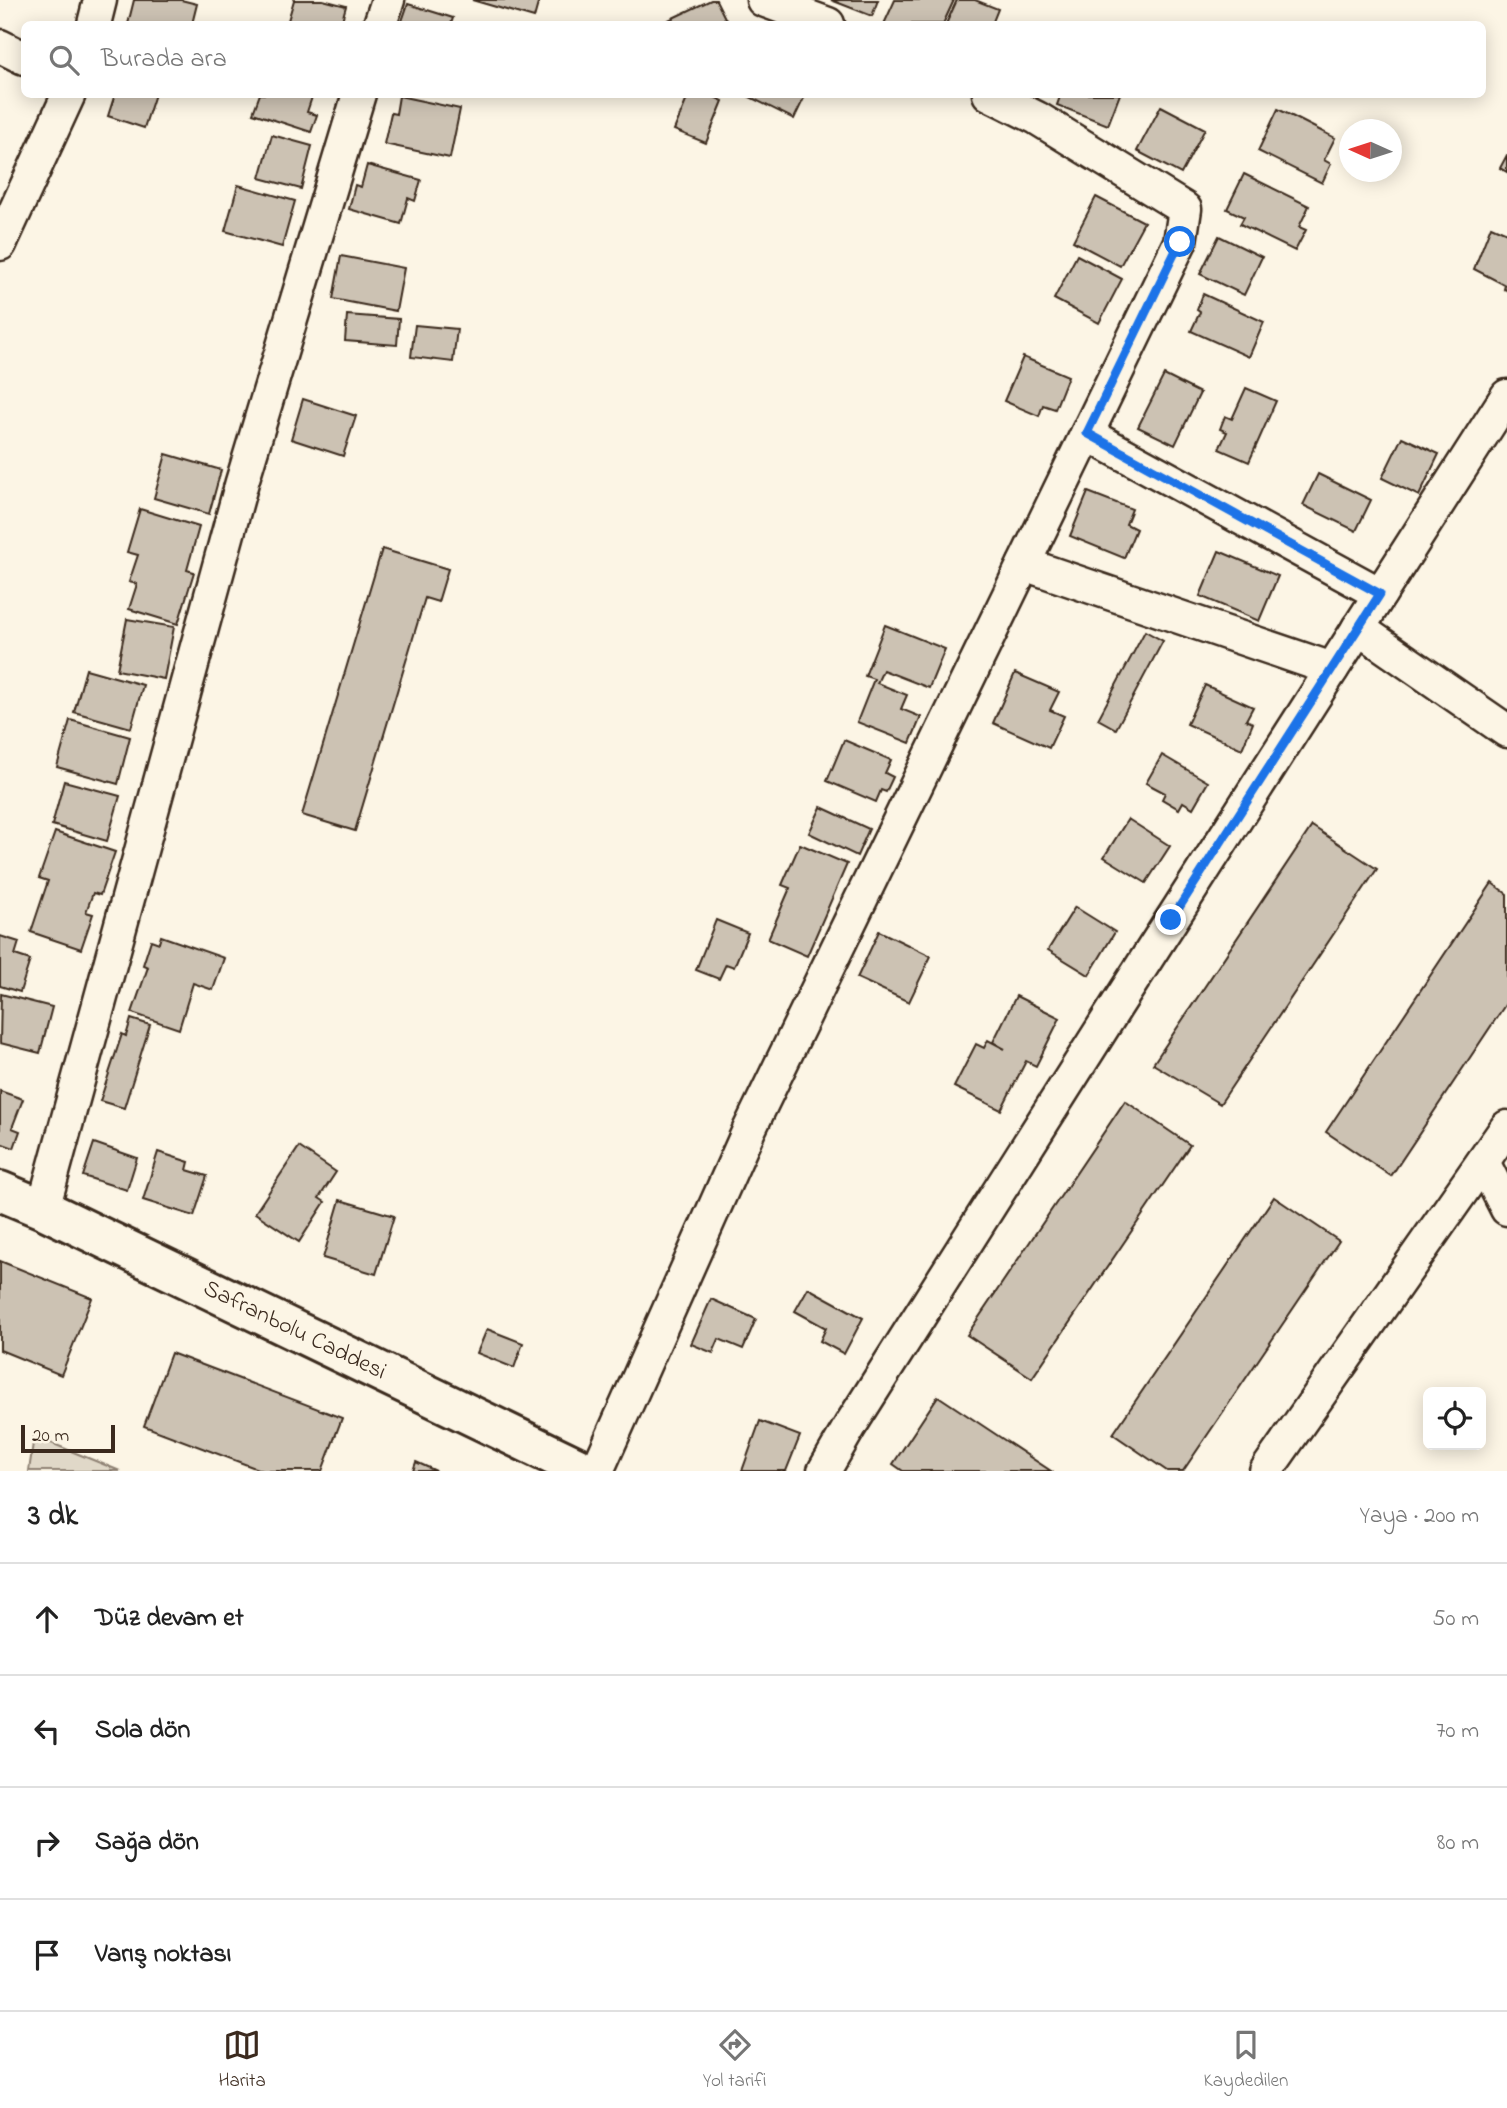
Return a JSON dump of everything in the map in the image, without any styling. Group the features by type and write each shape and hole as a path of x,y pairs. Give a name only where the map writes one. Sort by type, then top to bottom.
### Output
{"street":[{"path":"95,21 100,0"},
{"path":"381,21 387,0"},
{"path":"763,0 820,21"},
{"path":"0,46 21,56"},
{"path":"0,244 67,98"},
{"path":"43,1209 242,482 358,98"},
{"path":"597,1471 749,1130 1180,242 1185,209 1037,118 997,98"},
{"path":"824,1471 1109,1017 1507,396"},
{"path":"1087,433 1380,594"},
{"path":"1024,564 1332,669"},
{"path":"1358,628 1507,731"},
{"path":"1266,1471 1507,1127"},
{"path":"1483,1162 1507,1209"},
{"name":"Safranbolu Caddesi","path":"0,1191 43,1209 586,1471"}],"shaded area":[{"path":"34,1436 120,1471 29,1471"}],"building":[{"path":"134,0 181,0 197,4 193,21 129,21"},
{"path":"294,0 323,0 346,6 342,21 288,21"},
{"path":"472,0 539,0 534,18"},
{"path":"716,0 726,21 666,21"},
{"path":"831,0 878,0 872,16"},
{"path":"895,0 954,0 944,21 885,21"},
{"path":"957,0 975,0 998,9 993,21 947,21"},
{"path":"408,4 453,18 452,21 402,21"},
{"path":"114,98 154,98 144,128 108,116"},
{"path":"259,98 312,98 307,112 317,115 311,132 253,113"},
{"path":"399,98 460,109 450,158 384,144 391,113 396,114"},
{"path":"687,98 717,98 723,101 706,143 674,130"},
{"path":"752,98 804,98 794,119"},
{"path":"1060,98 1118,98 1108,125 1057,105"},
{"path":"1161,106 1205,129 1181,174 1137,151"},
{"path":"1278,109 1335,138 1324,160 1331,164 1322,183 1258,151"},
{"path":"272,135 312,146 301,189 260,178"},
{"path":"1507,155 1507,172 1500,168"},
{"path":"367,165 421,180 415,201 408,198 401,224 349,209 355,185 361,187"},
{"path":"1244,174 1309,206 1299,227 1306,230 1295,251 1240,224 1244,217 1227,209"},
{"path":"238,185 295,201 282,247 225,231"},
{"path":"1096,197 1144,222 1120,266 1073,241"},
{"path":"1491,226 1507,233 1507,290 1504,289 1505,285 1474,269"},
{"path":"1219,236 1262,257 1244,295 1200,274"},
{"path":"1077,255 1122,279 1099,323 1054,299"},
{"path":"341,256 404,268 396,311 333,299"},
{"path":"1203,294 1264,322 1249,357 1191,331 1200,312 1197,310"},
{"path":"347,315 399,319 397,345 345,341"},
{"path":"415,325 457,329 453,362 411,357"},
{"path":"1023,357 1068,376 1055,409 1043,405 1039,416 1004,401"},
{"path":"1164,375 1200,393 1175,445 1138,427"},
{"path":"1246,388 1276,401 1249,462 1219,449 1227,432 1220,429 1225,416 1232,419"},
{"path":"303,399 356,416 343,456 291,439"},
{"path":"1402,437 1439,454 1419,496 1382,478"},
{"path":"166,454 221,470 209,514 154,498"},
{"path":"1318,474 1371,500 1356,531 1303,505"},
{"path":"1088,492 1132,509 1126,524 1136,529 1124,558 1070,536"},
{"path":"140,509 199,527 187,570 194,572 178,624 129,609 137,584 129,582 138,555 127,552"},
{"path":"382,549 448,569 438,602 425,598 355,831 302,815"},
{"path":"1219,551 1278,576 1259,621 1200,596"},
{"path":"127,619 174,627 164,679 117,670"},
{"path":"885,625 945,649 929,688 883,670 877,683 907,695 901,709 921,717 910,743 857,722 874,679 865,676"},
{"path":"1145,631 1163,641 1116,729 1098,719"},
{"path":"86,669 143,685 131,728 74,712"},
{"path":"1015,673 1059,692 1050,710 1064,716 1049,748 993,723"},
{"path":"1205,685 1253,707 1246,720 1253,723 1242,749 1187,724"},
{"path":"70,720 130,737 118,784 57,767"},
{"path":"844,740 891,760 885,773 893,777 886,792 881,790 876,802 827,781"},
{"path":"1162,755 1208,782 1193,808 1183,802 1179,809 1162,799 1165,793 1146,783"},
{"path":"64,781 120,796 107,841 52,825"},
{"path":"821,807 869,829 857,856 809,833"},
{"path":"1128,819 1170,846 1146,883 1104,857"},
{"path":"1312,826 1377,869 1220,1104 1153,1064"},
{"path":"55,832 115,852 100,895 93,893 86,912 93,914 81,949 31,932 48,881 39,878"},
{"path":"800,844 847,864 807,956 768,939 790,888 782,885"},
{"path":"1492,883 1507,894 1507,1002 1391,1176 1326,1132"},
{"path":"1075,907 1115,932 1089,975 1048,950"},
{"path":"716,920 748,933 734,967 726,964 719,979 696,970"},
{"path":"879,931 931,956 909,1002 857,978"},
{"path":"0,936 19,942 15,955 30,960 20,992 0,986"},
{"path":"161,936 224,958 213,990 193,983 179,1029 132,1013 148,967 143,965 151,940 159,943"},
{"path":"1,994 52,1007 40,1053 0,1043"},
{"path":"1016,996 1060,1018 1036,1066 1026,1061 1001,1110 954,1087 976,1044 984,1048 988,1040 1005,1049 993,1042"},
{"path":"131,1019 150,1025 124,1108 100,1101 122,1034 126,1036"},
{"path":"0,1091 23,1099 12,1128 20,1131 14,1148 0,1143"},
{"path":"1125,1101 1190,1145 1032,1378 967,1335"},
{"path":"94,1143 137,1158 127,1190 83,1176"},
{"path":"299,1147 336,1172 319,1198 325,1202 299,1242 255,1213"},
{"path":"158,1152 189,1162 187,1170 207,1176 194,1216 143,1200"},
{"path":"1274,1197 1339,1241 1183,1471 1167,1471 1113,1434"},
{"path":"340,1200 394,1216 376,1274 323,1258"},
{"path":"0,1261 92,1298 61,1375 0,1350"},
{"path":"808,1288 863,1318 844,1354 820,1341 826,1328 795,1311"},
{"path":"711,1299 756,1319 743,1349 719,1339 713,1353 691,1344"},
{"path":"487,1329 523,1343 514,1368 477,1353"},
{"path":"171,1353 342,1418 322,1471 263,1471 144,1426"},
{"path":"938,1396 1051,1471 903,1471 893,1464"},
{"path":"760,1421 800,1436 786,1471 742,1471"},
{"path":"416,1462 436,1471 413,1471"}],"route":[{"path":"1171,920 1380,594 1087,433 1180,242"}]}
